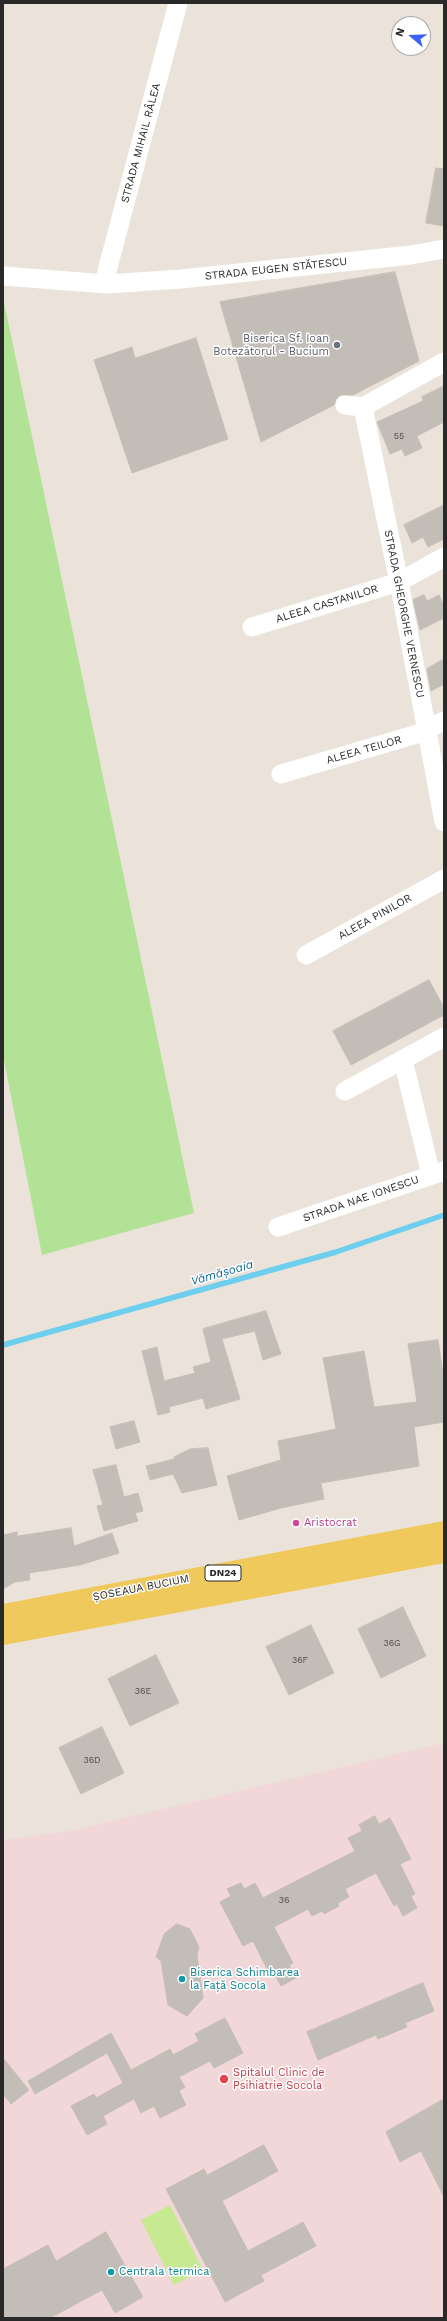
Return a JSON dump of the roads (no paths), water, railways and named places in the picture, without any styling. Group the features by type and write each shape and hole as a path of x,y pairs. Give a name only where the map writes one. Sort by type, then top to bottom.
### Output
{"main road":[{"name":"ȘOSEAUA BUCIUM","path":"3,1615 444,1532"},
{"name":"ȘOSEAUA BUCIUM","path":"3,1634 444,1552"}],"street":[{"name":"STRADA MIHAIL RÂLEA","path":"107,284 107,271 178,3"},
{"name":"STRADA EUGEN STĂTESCU","path":"3,276 107,284 197,278 411,255 444,249"},
{"name":"STRADA GHEORGHE VERNESCU","path":"444,362 354,406 399,582 444,822"},
{"name":"ALEEA CASTANILOR","path":"252,627 399,582 444,557"},
{"name":"ALEEA TEILOR","path":"281,774 426,730 444,721"},
{"name":"ALEEA PINILOR","path":"306,954 444,879"},
{"path":"345,1091 444,1037"},
{"path":"403,1060 438,1173"},
{"name":"STRADA NAE IONESCU","path":"278,1227 438,1173"}],"waterway":[{"name":"Vămășoaia","path":"3,1345 336,1252 444,1215"}],"place":[{"name":"Biserica Sf. Ioan Botezătorul - Bucium","path":"337,345"},
{"name":"Aristocrat","path":"296,1523"},
{"name":"Biserica Schimbarea la Față Socola","path":"182,1979"},
{"name":"Spitalul Clinic de Psihiatrie Socola","path":"224,2079"},
{"name":"Centrala termica","path":"111,2272"}]}
